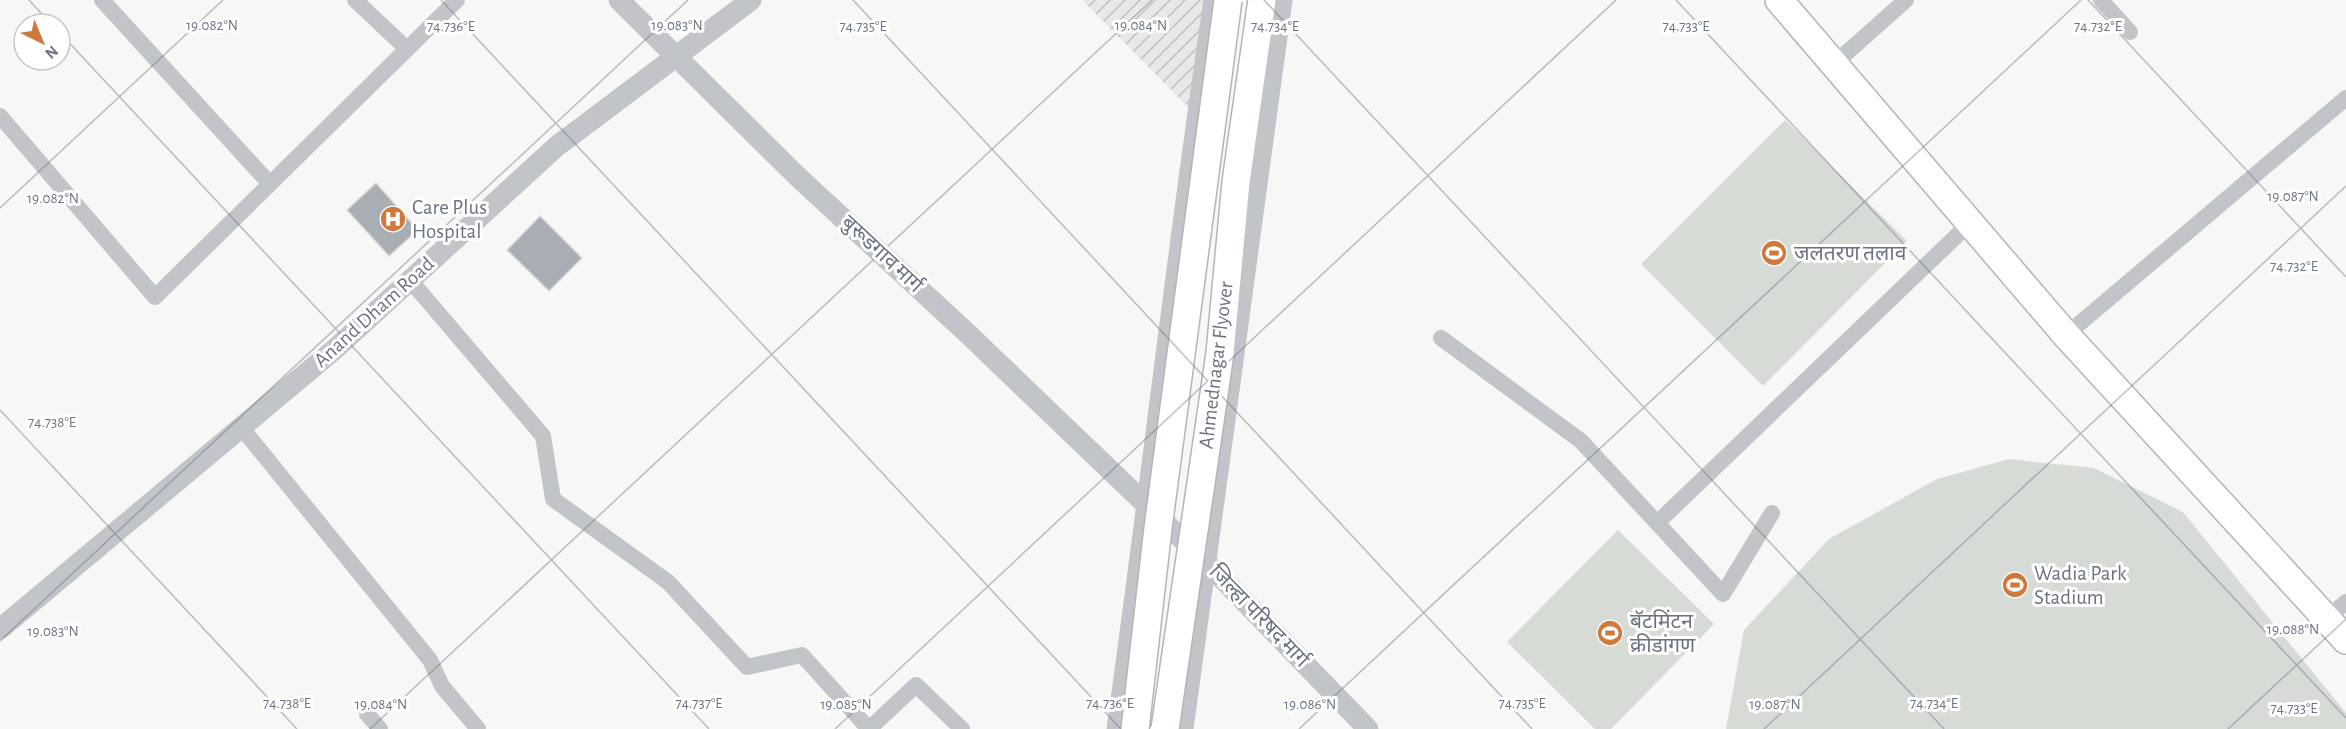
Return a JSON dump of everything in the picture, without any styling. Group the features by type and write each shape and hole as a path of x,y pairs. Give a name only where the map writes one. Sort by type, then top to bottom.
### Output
{"highway":[{"name":"Ahmednagar Flyover","path":"1135,729 1158,528 1228,0"},
{"name":"Ahmednagar Flyover","path":"1165,729 1220,353 1236,182 1262,0"},
{"path":"1779,0 2066,335 2336,611 2346,640"}],"street":[{"path":"355,0 407,49"},
{"path":"0,116 155,297 457,0"},
{"name":"बुरूडगाव मार्ग","path":"619,0 798,177 967,333 1147,506"},
{"name":"Anand Dham Road","path":"0,628 335,349 557,146 751,0"},
{"path":"1117,729 1214,0"},
{"path":"1183,729 1282,0"},
{"path":"1834,64 1906,0"},
{"path":"2101,0 2130,32"},
{"path":"107,2 270,184"},
{"path":"2066,335 2346,98"},
{"path":"1657,523 1970,223"},
{"path":"410,280 543,436 553,499 668,582 747,667 802,655 869,729 916,685 962,729"},
{"path":"1441,338 1581,441 1723,594 1772,513"},
{"path":"241,427 430,660 442,686 478,729"},
{"name":"जिल्हा परिषद मार्ग","path":"1147,506 1206,562 1368,729"},
{"path":"367,714 380,729"}],"shaded area":[{"path":"1082,0 1208,0 1189,108"},
{"name":"जलतरण तलाव","path":"1785,120 1907,241 1763,386 1641,264"},
{"name":"Wadia Park Stadium","path":"2009,459 2094,468 2183,512 2346,713 2346,729 1726,729 1744,630 1829,539 1937,479"},
{"name":"बॅटमिंटन क्रीडांगण","path":"1618,530 1714,624 1611,729 1595,729 1507,642"}],"building":[{"path":"376,183 418,230 389,256 347,210"},
{"path":"540,216 582,258 549,291 507,250"}],"place":[{"name":"Care Plus Hospital","path":"393,219"},
{"name":"जलतरण तलाव","path":"1774,253"},
{"name":"Wadia Park Stadium","path":"2015,585"},
{"name":"बॅटमिंटन क्रीडांगण","path":"1610,633"}]}
